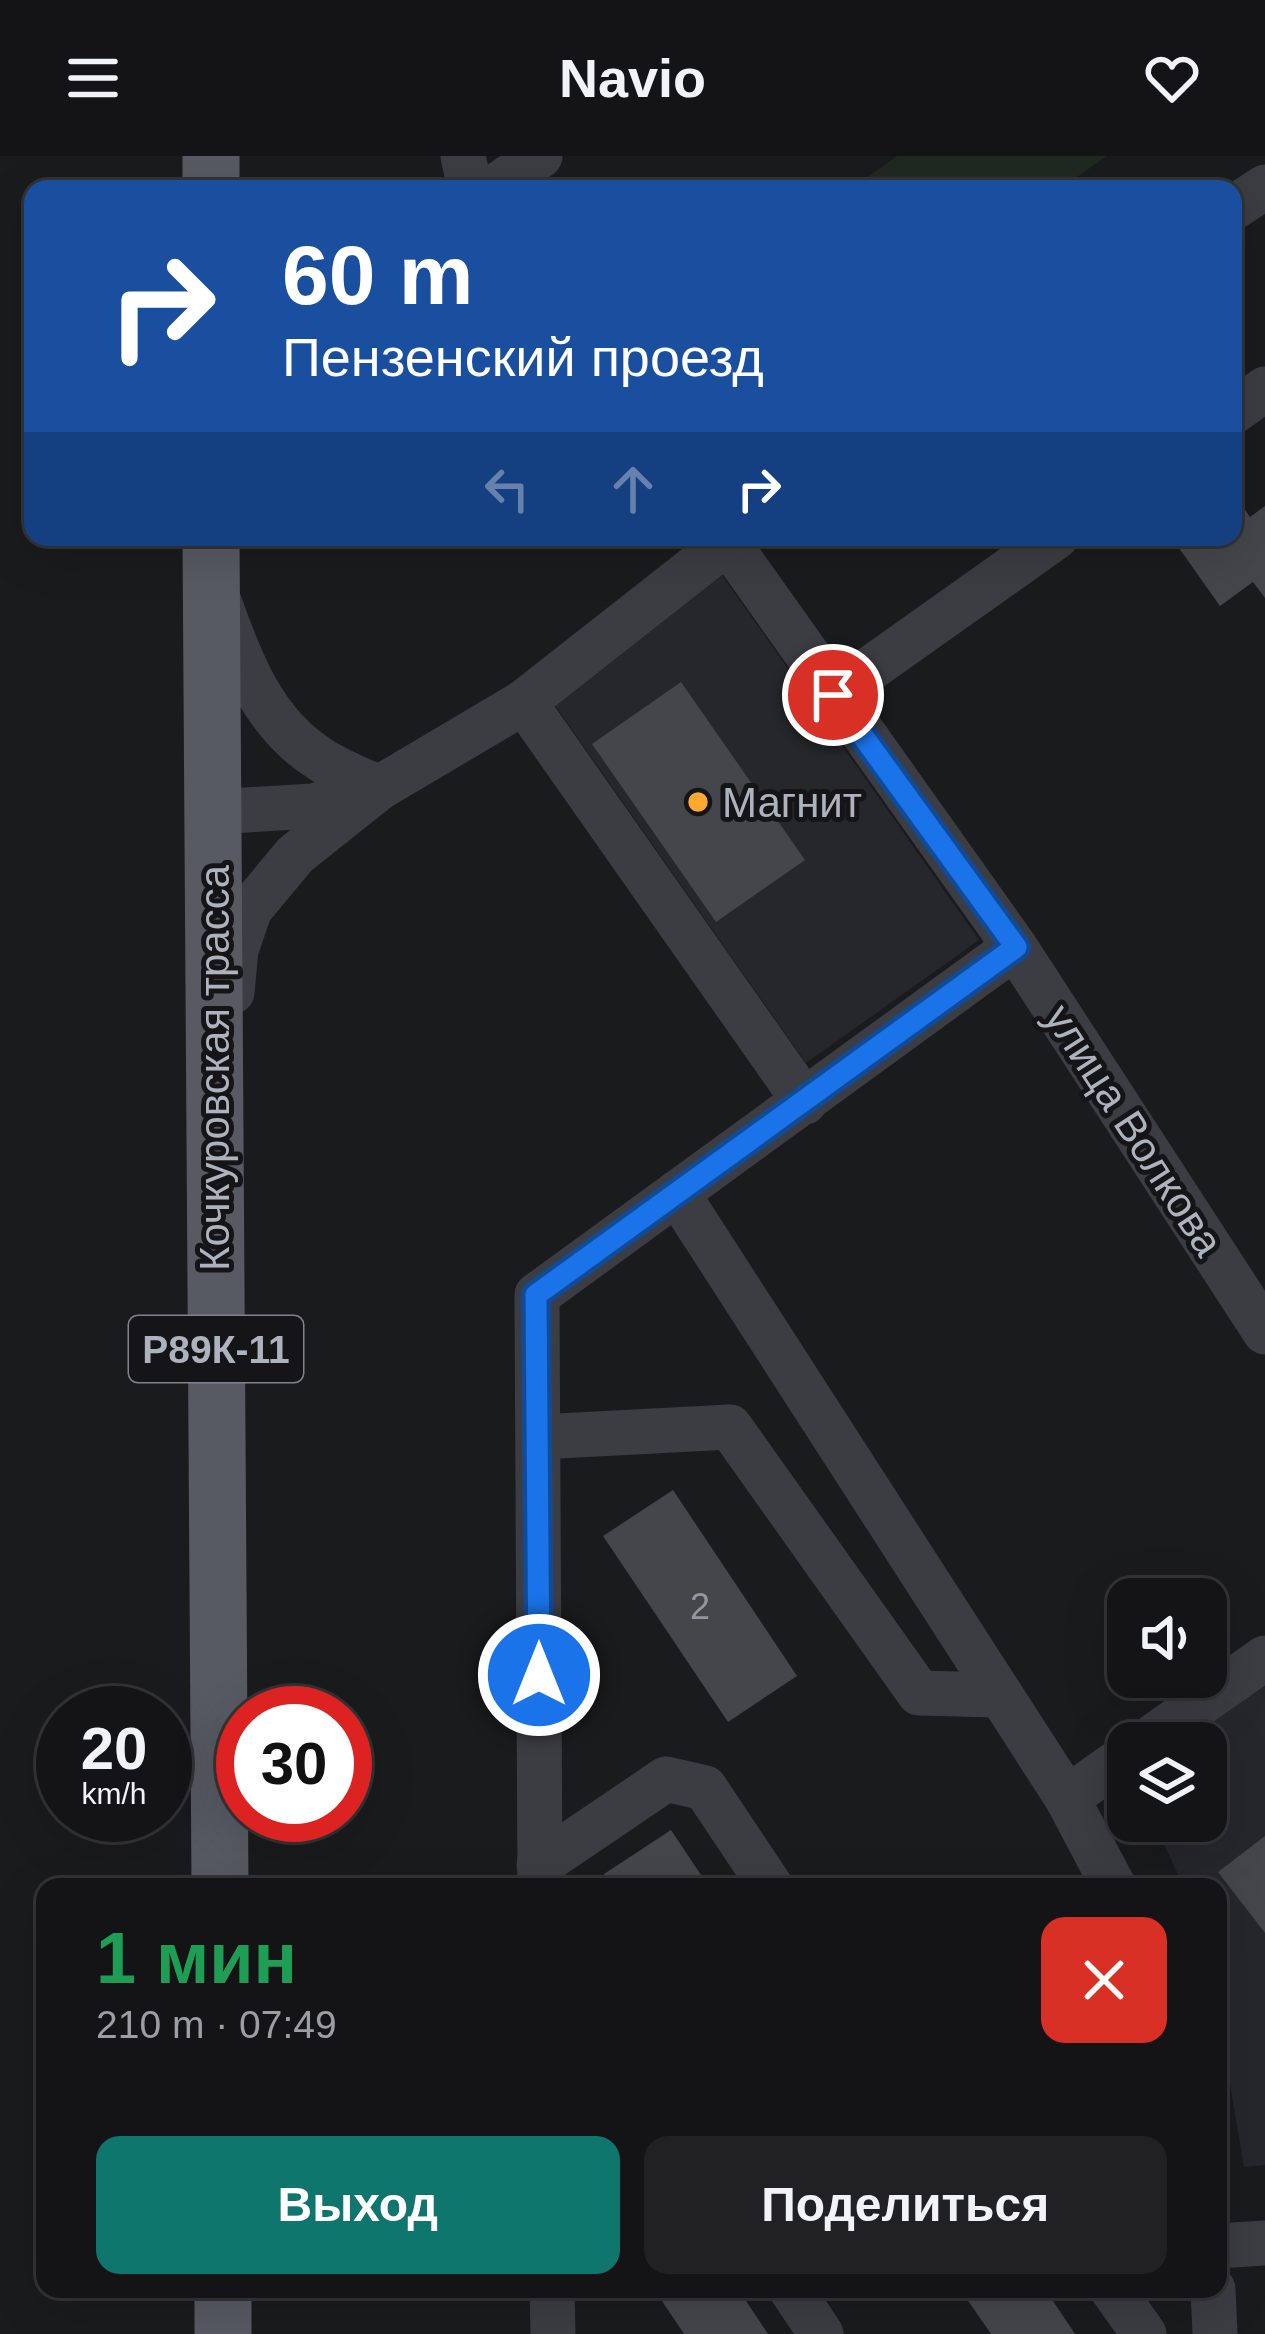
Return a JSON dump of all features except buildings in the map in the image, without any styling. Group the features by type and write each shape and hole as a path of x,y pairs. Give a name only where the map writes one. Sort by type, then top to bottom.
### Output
{"main road":[{"name":"Кочкуровская трасса","path":"212,559 220,1878"},
{"path":"223,2298 223,2334"}],"street":[{"path":"505,180 540,156"},
{"path":"215,1208 236,950 250,909 295,855 380,788 524,702 718,546"},
{"name":"улица Волкова","path":"733,546 833,695 1250,1274 1265,1332"},
{"path":"833,695 1043,546"},
{"path":"212,559 246,677 284,730 320,759 380,788"},
{"path":"524,702 805,1102"},
{"path":"212,812 313,806 380,788"},
{"path":"539,1876 536,1295 1016,947"},
{"path":"677,1193 1067,1798 1109,1878"},
{"path":"538,1437 730,1427 919,1693 997,1695"},
{"path":"1174,1722 1265,1658"},
{"path":"1067,1798 1107,1770"},
{"path":"539,1876 665,1779 705,1788 765,1878"},
{"path":"1227,2245 1265,2243"},
{"path":"552,2298 553,2334"},
{"path":"796,2298 821,2334"},
{"path":"1118,2298 1144,2334"},
{"path":"1213,2298 1215,2334"}],"shaded area":[{"path":"897,156 1107,156 1073,180 864,180"},
{"path":"722,575 979,940 806,1063 554,704"},
{"path":"1265,1683 1265,2165 1244,2167 1227,2066 1227,1878 1180,1878 1163,1842 1227,1842 1227,1722 1205,1722"}],"place":[{"name":"Магнит","path":"698,802"}],"route":[{"path":"539,1675 536,1295 1016,947 833,695"}]}
